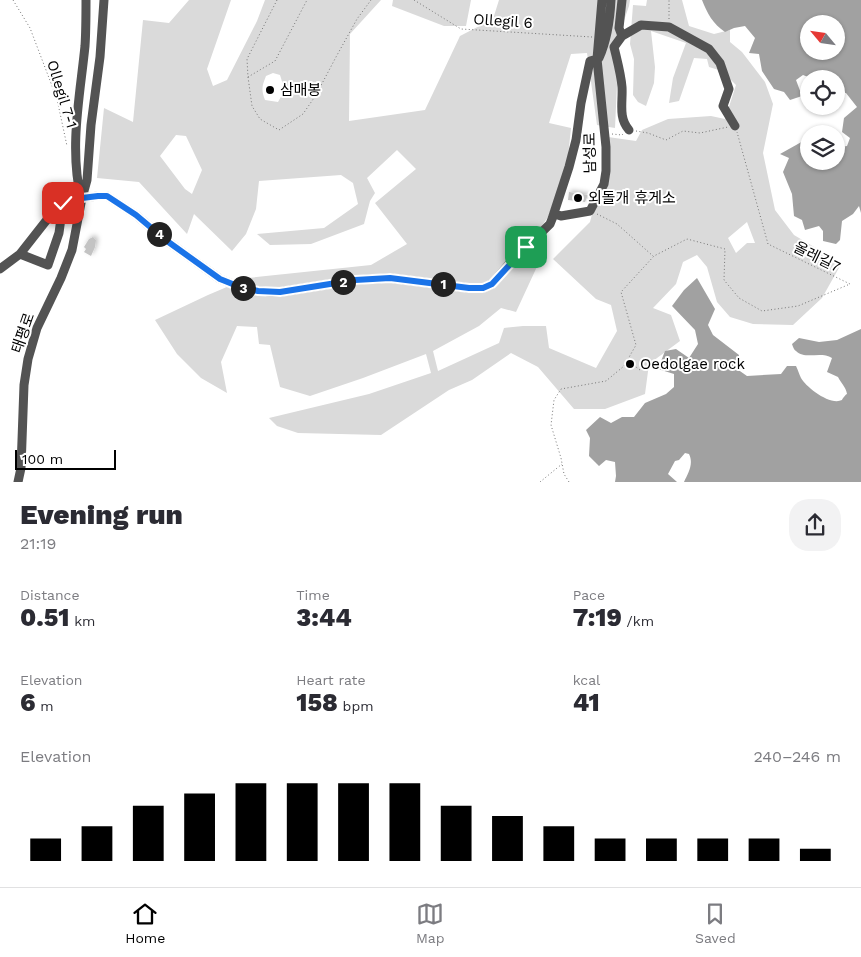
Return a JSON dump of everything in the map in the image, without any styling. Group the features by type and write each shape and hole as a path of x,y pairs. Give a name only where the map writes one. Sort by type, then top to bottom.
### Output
{"street":[{"name":"태평로","path":"82,198 78,182 76,150 77,114 85,44 86,0"},
{"name":"태평로","path":"18,482 21,468 24,385 28,359 37,328 72,250 87,180 104,0"},
{"name":"남성로","path":"590,211 604,184 606,171 606,147 593,60 598,37 602,0"},
{"path":"0,269 20,254 52,212 63,203 82,198 107,196 136,215 167,241 220,279 240,287 258,291 280,292 355,280 390,278 483,288 496,280 511,262 550,224 555,214 556,204 576,140 581,102 593,60 598,59 605,46 611,0"},
{"path":"622,0 619,28 622,36"},
{"path":"625,132 626,128 622,116 622,87 614,47 622,36 641,25 669,27 709,48 720,63 730,89 722,106 735,126"},
{"path":"20,254 48,265 59,234 63,203"},
{"path":"555,214 561,216 590,211"}],"path":[{"name":"Ollegil 7-1","path":"13,0 30,28 57,99 67,146"},
{"path":"277,0 247,59 252,106 260,119 280,130 303,114 316,95 357,19 371,0"},
{"path":"248,77 275,61 307,0"},
{"name":"Ollegil 6","path":"414,0 461,29 598,37"},
{"path":"669,0 669,27"},
{"path":"625,132 648,133 666,140 683,132 700,133 735,126"},
{"name":"올레길7","path":"654,256 687,239 725,249 724,280 739,298 762,311 798,306 850,284 768,244 735,126"},
{"path":"569,482 564,474 551,425 554,400 561,389 606,382 624,366 636,345 621,292 654,256 617,224 590,211"},
{"path":"627,360 640,370"},
{"path":"540,482 562,464"}],"shaded area":[{"path":"189,0 231,0 207,69 213,86 227,80 257,21 265,0 381,0 350,34 349,121 425,110 460,36 493,19 499,0 630,0 616,44 615,128 597,125 587,53 571,54 549,123 571,128 567,166 548,217 527,247 541,258 516,312 501,308 479,326 433,351 438,371 499,343 504,328 523,326 546,326 549,348 596,368 617,331 611,305 596,299 553,259 590,222 595,203 610,175 608,137 636,141 642,130 668,119 711,116 725,119 736,85 722,71 709,67 707,59 694,58 679,101 669,103 673,78 686,43 651,31 655,67 654,83 646,106 638,102 633,95 634,59 630,44 633,5 646,6 647,0 682,0 689,26 714,34 730,30 730,42 742,52 765,82 773,104 763,153 775,210 794,235 831,257 840,266 822,298 793,325 753,324 730,317 717,302 707,267 697,255 683,262 676,284 653,308 671,315 680,341 649,364 645,394 605,409 574,409 538,367 511,353 472,380 449,390 381,435 298,433 277,426 269,418 369,394 431,373 426,354 310,396 280,387 270,345 259,344 257,327 237,326 221,362 227,393 201,378 177,354 155,320 248,278 371,265 407,244 375,203 416,169 397,150 367,178 375,193 370,201 364,224 311,244 270,245 257,234 324,228 358,204 353,183 341,175 259,181 256,209 246,234 232,251 194,214 187,234 139,182 97,178 104,108 133,122 143,20 169,23","holes":["273,73 280,75 283,86 283,92 278,102 265,100 263,93 266,76","176,135 186,136 202,170 192,194 185,189 160,156","747,222 755,243 747,243 736,253 728,238"]},
{"path":"393,0 471,0 466,26 444,26 392,6"},
{"path":"702,0 861,0 861,213 859,206 853,214 842,221 840,240 836,244 823,241 823,231 819,226 805,230 802,220 794,216 792,194 783,172 789,158 780,154 800,143 800,170 845,170 845,146 847,146 850,138 845,134 844,118 857,107 845,93 845,70 800,70 800,77 796,80 800,97 790,100 784,92 774,89 762,71 759,54 749,53 755,38 745,26 725,32 708,14"},
{"path":"697,278 715,309 708,325 713,335 739,355 737,369 747,376 781,374 787,366 796,366 801,378 819,395 831,400 842,400 847,394 845,387 838,377 827,372 832,358 823,355 800,354 792,344 799,338 819,342 837,340 861,329 861,482 684,482 691,461 689,454 685,453 679,460 675,461 668,474 677,482 615,482 615,462 606,460 599,466 589,456 590,438 586,430 600,417 611,423 622,417 634,417 645,403 666,394 674,387 674,374 658,369 665,351 676,349 689,358 698,344 695,330 672,306 684,290"}],"building":[{"name":"외돌개 휴게소","path":"569,192 588,195 585,202 568,200"},
{"path":"93,237 96,240 91,256 84,252 86,249 84,247 89,239"}],"place":[{"name":"삼매봉","path":"270,90"},
{"name":"외돌개 휴게소","path":"578,198"},
{"name":"Oedolgae rock","path":"630,364"}],"route":[{"path":"63,203 82,198 107,196 136,215 167,241 220,279 240,287 258,291 280,292 355,280 390,278 483,288 492,284 526,247"}]}
